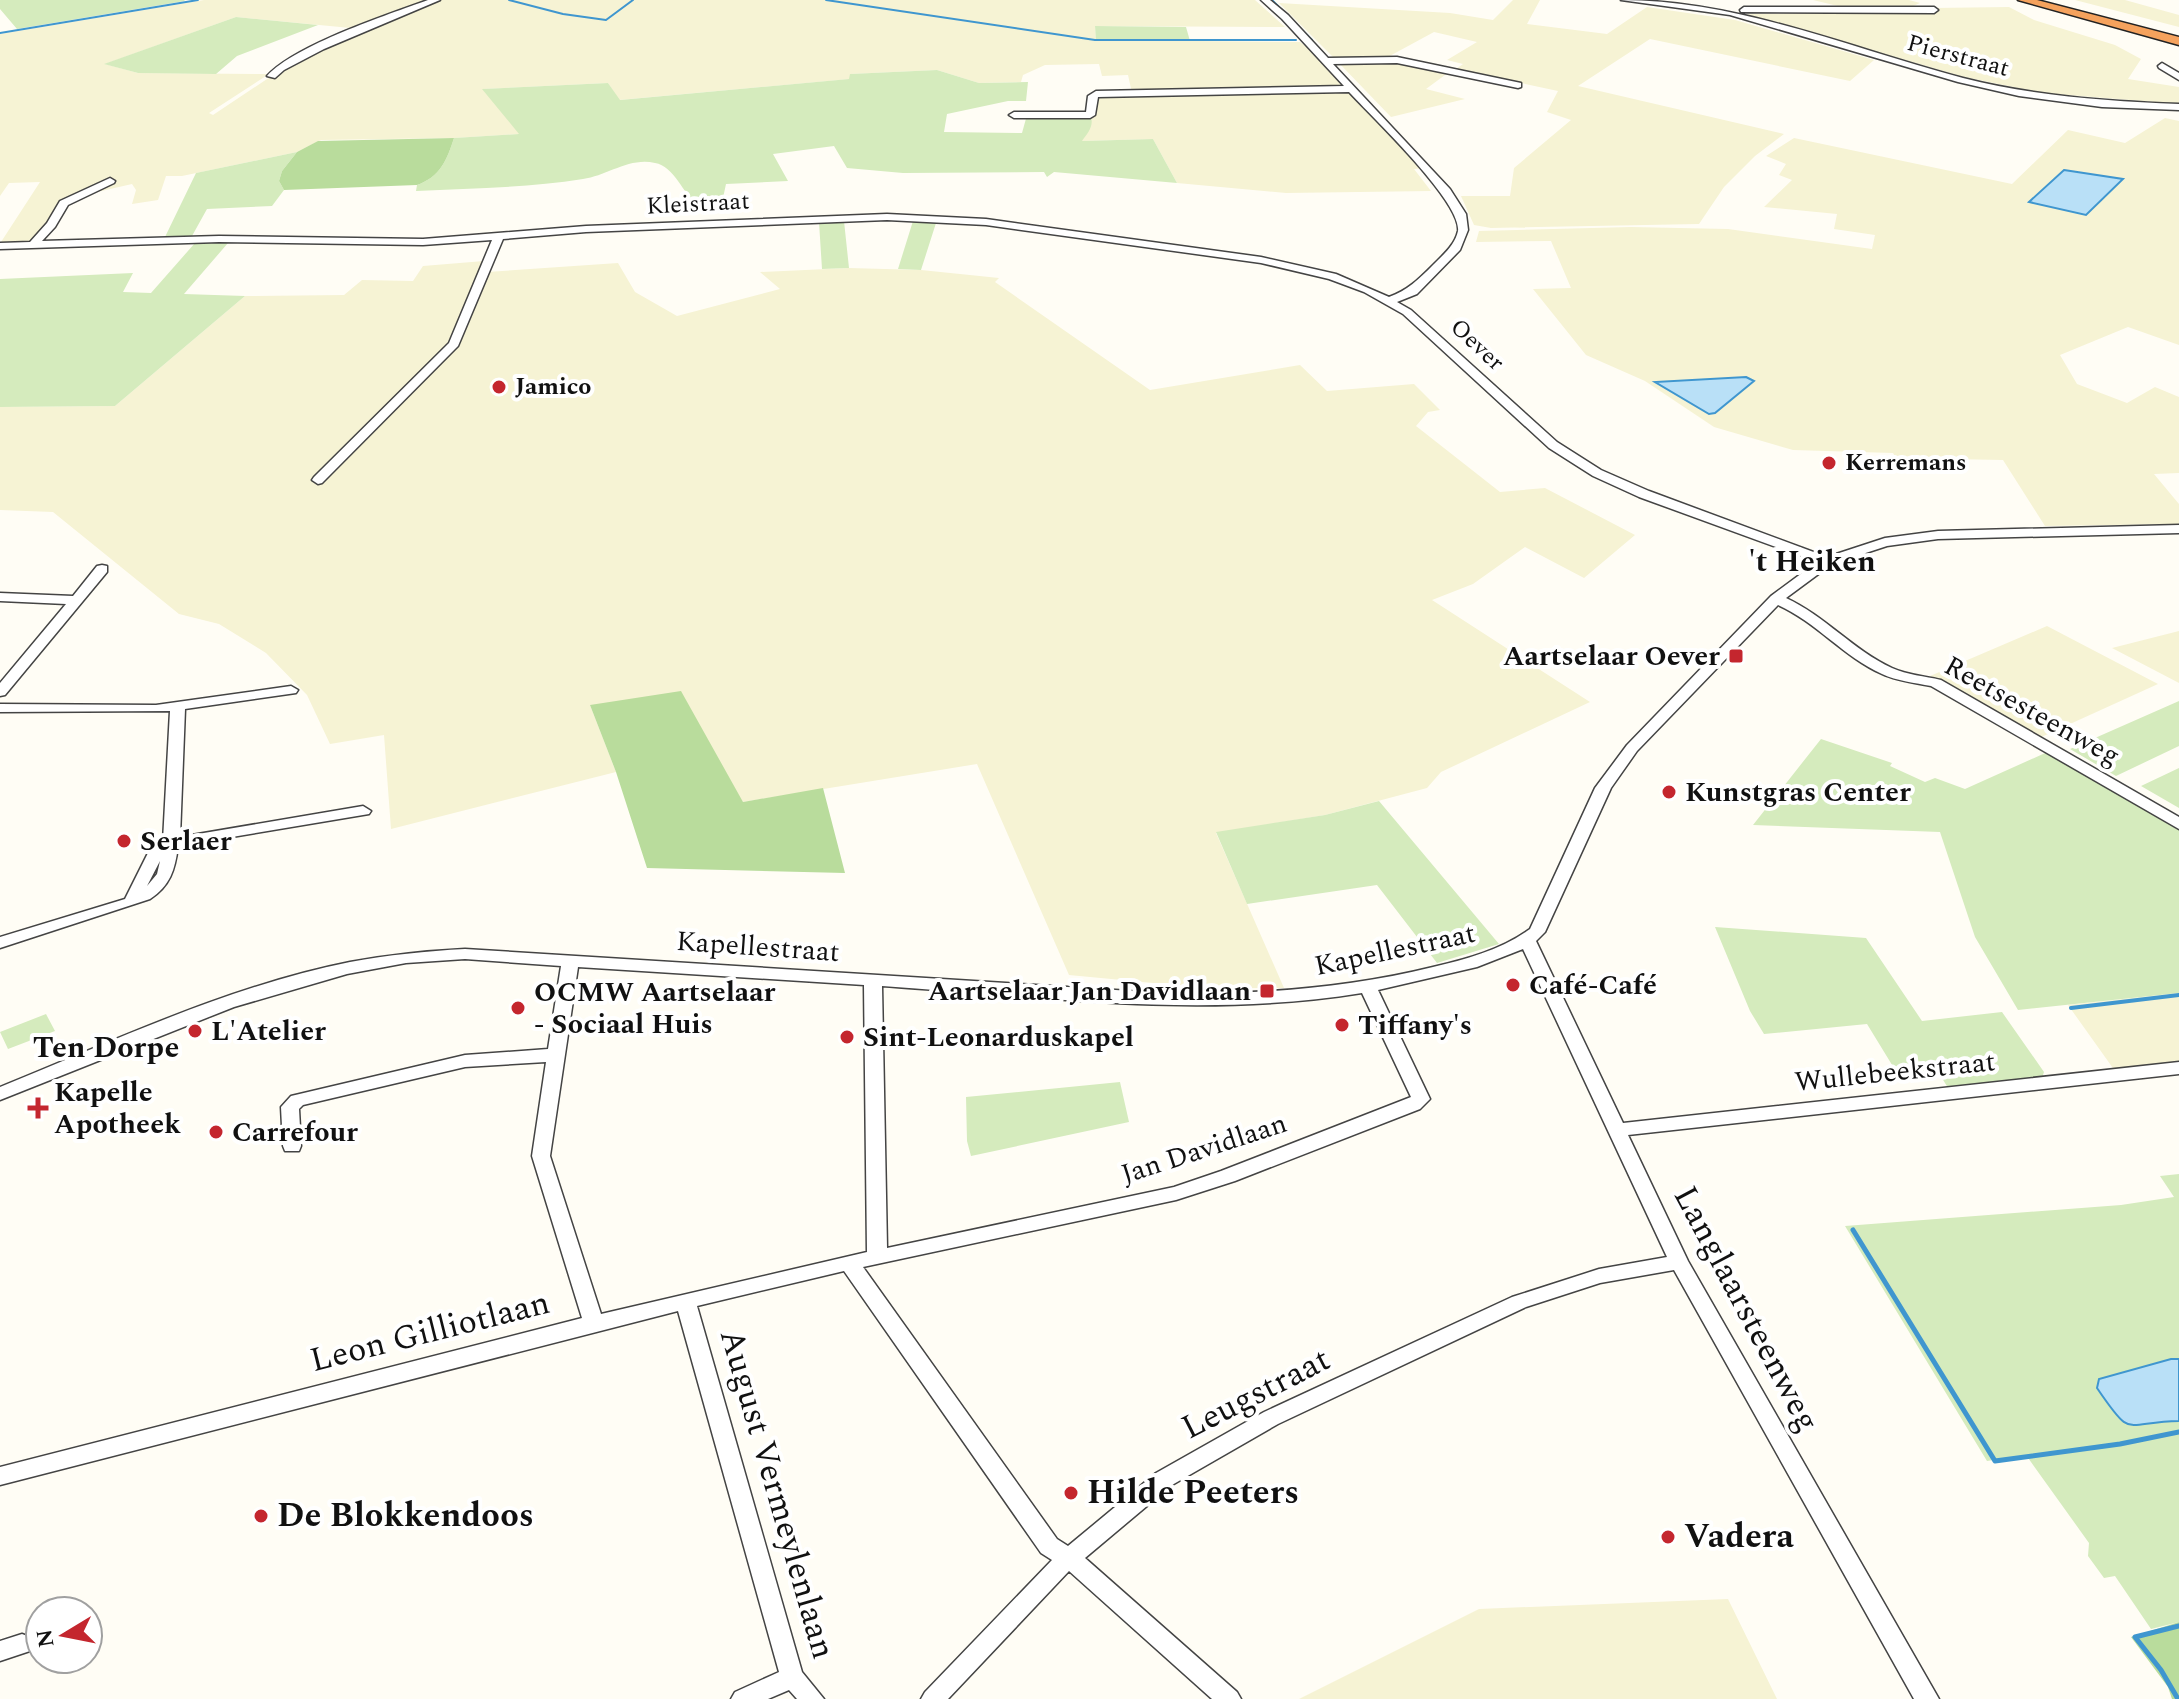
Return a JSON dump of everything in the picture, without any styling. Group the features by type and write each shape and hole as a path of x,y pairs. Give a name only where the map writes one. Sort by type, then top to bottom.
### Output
{"highway":[{"path":"2024,0 2179,41"},
{"path":"2046,0 2179,34"}],"street":[{"path":"272,75 273,71 363,29 436,0"},
{"path":"1265,0 1285,17 1446,191 1461,214 1463,230 1456,248 1413,292 1389,301"},
{"name":"Pierstraat","path":"1625,0 1731,13 1991,87 2071,101 2179,107"},
{"name":"Pierstraat","path":"1731,13 1744,10 1934,10"},
{"path":"1326,61 1397,60 1518,85"},
{"path":"2162,66 2179,77"},
{"path":"1014,115 1090,115 1096,94 1352,89"},
{"path":"33,245 51,225 64,203 110,181"},
{"name":"Kleistraat","path":"0,246 219,239 387,243 821,218 941,218 1261,260 1332,276 1389,301"},
{"path":"318,480 454,344 499,236"},
{"name":"Oever","path":"1389,301 1416,319 1553,445 1581,464 1644,494 1827,561"},
{"path":"1527,940 1544,922 1610,778 1632,748 1776,599 1827,561 1885,542 1938,535 2179,529"},
{"path":"0,692 102,569"},
{"path":"0,597 76,600"},
{"name":"Reetsesteenweg","path":"1776,599 1813,617 1881,668 1896,675 1936,683 2179,824"},
{"path":"0,708 178,708 291,690"},
{"path":"170,843 178,708"},
{"path":"0,943 131,902 156,853 170,843 363,811"},
{"name":"Kapellestraat","path":"0,1094 264,992 351,967 421,954 1212,1001 1317,996 1368,988 1472,962 1527,940"},
{"name":"Langlaarsteenweg","path":"1527,940 1679,1262 1927,1699"},
{"path":"570,961 541,1156 594,1323"},
{"path":"873,982 877,1257"},
{"name":"Jan Davidlaan","path":"877,1257 1176,1193 1414,1105 1421,1099 1419,1089 1368,988"},
{"path":"292,1146 290,1107 297,1100 465,1061 555,1055"},
{"name":"Wullebeekstraat","path":"1617,1130 2179,1068"},
{"name":"Leon Gilliotlaan","path":"0,1476 594,1323 877,1257"},
{"name":"Leugstraat","path":"933,1699 1067,1559 1164,1479 1271,1418 1519,1302 1599,1276 1679,1262"},
{"path":"849,1263 1049,1546 1085,1570 1229,1699"},
{"name":"August Vermeylenlaan","path":"686,1303 792,1677 812,1699"},
{"path":"743,1699 792,1677"}],"shaded area":[{"path":"204,0 1255,0 1285,27 1095,26 1096,40 1300,42 1326,61 1425,168 1414,169 1431,191 1286,193 1177,183 1153,139 1081,141 1093,96 1132,93 1128,75 1102,76 1099,64 1045,65 1023,75 1021,82 979,83 937,70 850,74 850,79 619,100 608,83 483,89 520,134 321,140 297,152 182,176 166,176 158,200 132,204 136,190 132,184 71,198 30,242 1,242 40,182 9,183 0,196 0,34","holes":["236,17 361,29 273,75 213,115 209,113 269,74 138,73 105,64"]},
{"path":"1513,0 1540,0 1527,24 1607,34 1647,7 1735,20 1874,60 1850,81 1650,39 1578,86 1784,134 1755,156 1724,187 1699,224 1491,228 1474,225 1461,196 1510,196 1514,168 1571,120 1547,112 1558,91 1456,69 1463,64 1447,60 1477,42 1434,32 1386,58 1334,58 1279,3 1450,13 1493,20"},
{"path":"1813,0 1909,0 1920,3 1911,7 1842,7"},
{"path":"2075,0 2125,0 2179,15 2179,27"},
{"path":"2009,7 2034,20 2115,45 2141,59 2128,79 2179,87 2179,104 2043,93 1964,77 1746,14 1934,12 1933,8"},
{"path":"1393,61 1449,72 1426,89 1465,99 1391,117 1338,62"},
{"path":"2165,118 2179,121 2179,345 2128,327 2060,355 2077,384 2127,403 2155,387 2179,397 2179,473 2154,474 2179,504 2179,524 2045,526 2003,460 1896,458 1893,453 1793,450 1714,427 1645,381 1586,355 1533,289 1571,288 1551,241 1476,242 1479,231 1631,227 1728,229 1872,249 1875,235 1834,229 1837,214 1764,207 1792,180 1779,175 1786,164 1766,156 1794,138 2012,184 2068,130 2125,143"},
{"path":"484,261 487,272 618,263 635,292 677,316 780,289 760,272 849,268 921,270 999,278 995,282 1150,390 1300,365 1327,391 1414,384 1440,410 1428,412 1416,426 1500,492 1545,488 1635,535 1584,578 1525,547 1473,584 1432,600 1590,702 1441,772 1427,788 1325,815 1216,833 1284,988 1206,988 1069,975 977,764 743,802 590,705 616,772 391,829 384,735 330,744 307,695 266,653 219,624 179,614 53,512 0,510 0,407 115,406 245,296 344,295 362,280 413,281 423,266"},
{"path":"2047,626 2158,684 2037,739 1930,676"},
{"path":"2179,631 2179,683 2112,648"},
{"path":"2179,993 2179,1063 2115,1071 2068,1005"},
{"path":"1728,1599 1777,1699 1299,1699 1479,1609"}],"green space":[{"path":"0,0 185,1 17,29 0,9"},
{"path":"236,17 318,25 237,56 216,74 138,73 104,64"},
{"path":"1095,26 1186,27 1190,41 1096,41"},
{"path":"937,70 979,83 1028,82 1026,101 1008,101 947,114 944,132 1022,133 1027,115 1090,115 1091,126 1082,141 1153,139 1177,183 1054,172 1047,177 1044,172 903,173 847,168 834,146 773,154 788,181 726,184 723,198 715,203 697,206 668,169 645,162 562,182 416,191 417,185 442,167 454,138 519,134 482,89 608,83 620,100 849,79 850,74"},
{"path":"454,138 442,167 417,185 284,190 279,181 282,171 297,152 318,141"},
{"path":"297,152 282,171 279,181 284,190 272,206 207,209 192,236 165,237 196,173"},
{"path":"844,221 849,268 822,269 819,222"},
{"path":"913,221 936,223 921,270 898,269"},
{"path":"195,243 228,243 184,294 245,296 115,406 0,407 0,279 133,273 123,292 151,293"},
{"path":"681,691 743,802 823,788 845,873 647,868 616,772 590,705"},
{"path":"2179,701 2179,746 2116,776 2070,749"},
{"path":"1821,739 1892,763 1890,766 1925,782 1935,778 1965,789 2054,749 2179,821 2179,993 2018,1010 1975,937 1940,832 1753,825"},
{"path":"2179,768 2179,808 2141,786"},
{"path":"1379,801 1499,944 1437,963 1377,885 1247,904 1216,832 1325,815"},
{"path":"1715,927 1866,938 1922,1021 2002,1012 2044,1072 2042,1078 1950,1091 1940,1075 1903,1076 1897,1073 1867,1024 1764,1034 1750,1011"},
{"path":"46,1014 55,1031 8,1049 0,1032"},
{"path":"1120,1082 1129,1122 971,1156 967,1141 966,1097"},
{"path":"2179,1174 2179,1622 2151,1629 2115,1576 2104,1578 2088,1556 2089,1543 2026,1455 1987,1461 1845,1226 2121,1205 2174,1197 2160,1176"},
{"path":"2179,1622 2179,1699 2172,1699 2168,1687 2131,1637"}],"water":[{"path":"2064,170 2123,179 2086,215 2029,202"},
{"path":"1746,377 1754,381 1715,413 1709,414 1655,382"},
{"path":"2179,1359 2179,1421 2130,1425 2117,1416 2097,1388 2099,1379"}],"waterway":[{"path":"0,33 198,0"},
{"path":"509,0 563,14 606,20 633,0"},
{"path":"826,0 1095,40 1296,40"},
{"path":"1272,0 1312,40"},
{"path":"2071,1008 2179,995"},
{"path":"1853,1230 1995,1461 2120,1444 2179,1432"},
{"path":"2178,1699 2161,1670 2135,1637 2179,1626"}],"place":[{"name":"Jamico","path":"499,387"},
{"name":"Kerremans","path":"1829,463"},
{"name":"Aartselaar Oever","path":"1736,656"},
{"name":"Kunstgras Center","path":"1669,792"},
{"name":"Serlaer","path":"124,841"},
{"name":"Café-Café","path":"1513,985"},
{"name":"Aartselaar Jan Davidlaan","path":"1267,991"},
{"name":"OCMW Aartselaar - Sociaal Huis","path":"518,1008"},
{"name":"Tiffany's","path":"1342,1025"},
{"name":"L'Atelier","path":"195,1031"},
{"name":"Sint-Leonarduskapel","path":"847,1037"},
{"name":"Kapelle Apotheek","path":"38,1108"},
{"name":"Carrefour","path":"216,1132"},
{"name":"Hilde Peeters","path":"1071,1493"},
{"name":"De Blokkendoos","path":"261,1516"},
{"name":"Vadera","path":"1668,1537"}],"district":[{"name":"'t Heiken","path":"1812,562"},
{"name":"Ten Dorpe","path":"106,1048"}]}
